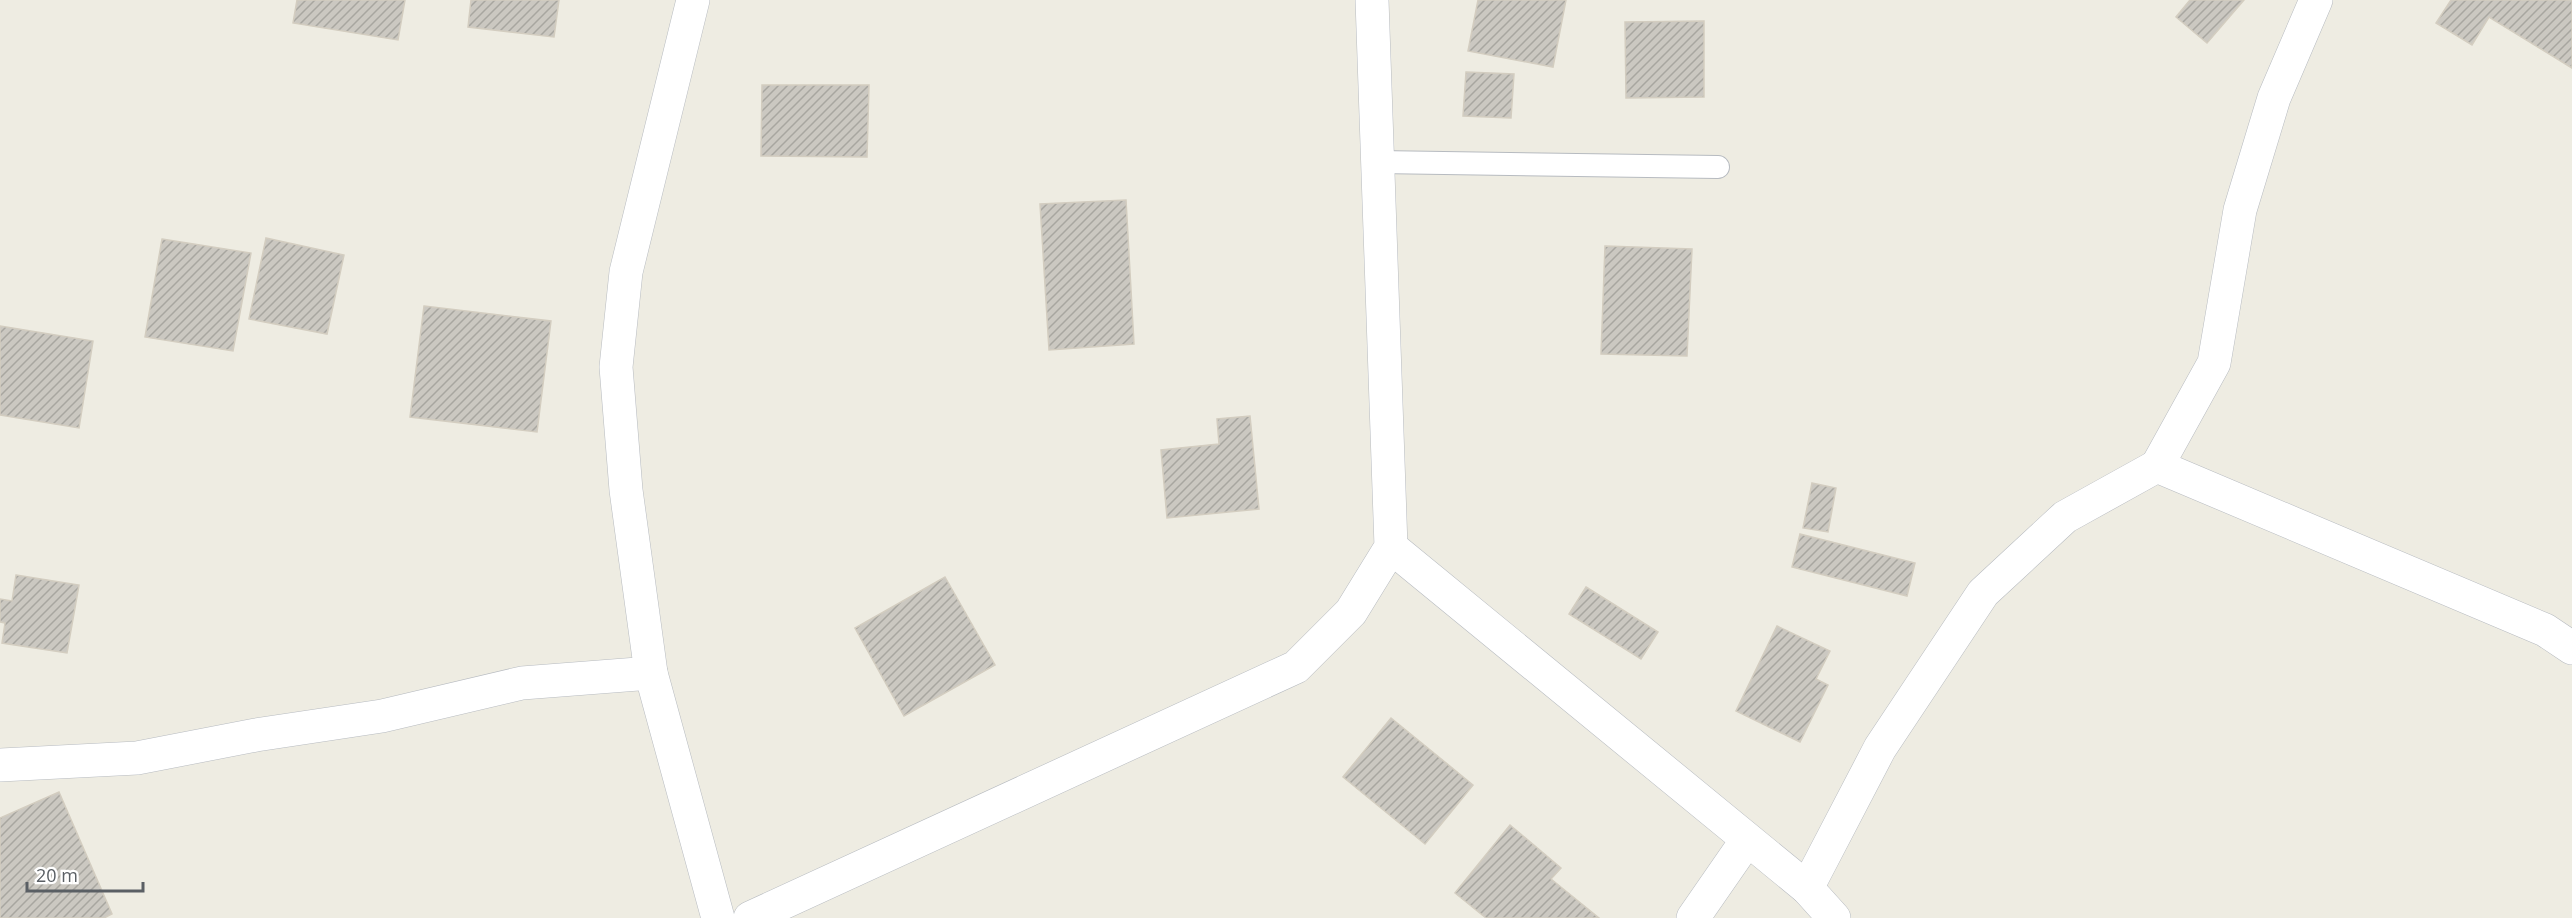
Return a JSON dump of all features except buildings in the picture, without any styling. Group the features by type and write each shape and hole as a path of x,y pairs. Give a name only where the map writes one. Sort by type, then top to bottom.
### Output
{"street":[{"path":"693,0 626,272 616,367 626,490 651,674 718,918"},
{"path":"750,918 1296,667 1351,612 1391,547 1372,0"},
{"path":"1807,888 1880,748 1983,593 2065,517 2157,466 2214,363 2240,210 2274,98 2316,0"},
{"path":"2157,466 2545,630 2572,648"},
{"path":"1391,547 1807,888 1834,918"},
{"path":"0,765 137,758 256,735 382,716 522,683 651,674"},
{"path":"1693,918 1747,840"}],"lane":[{"path":"1378,162 1718,167"}]}
